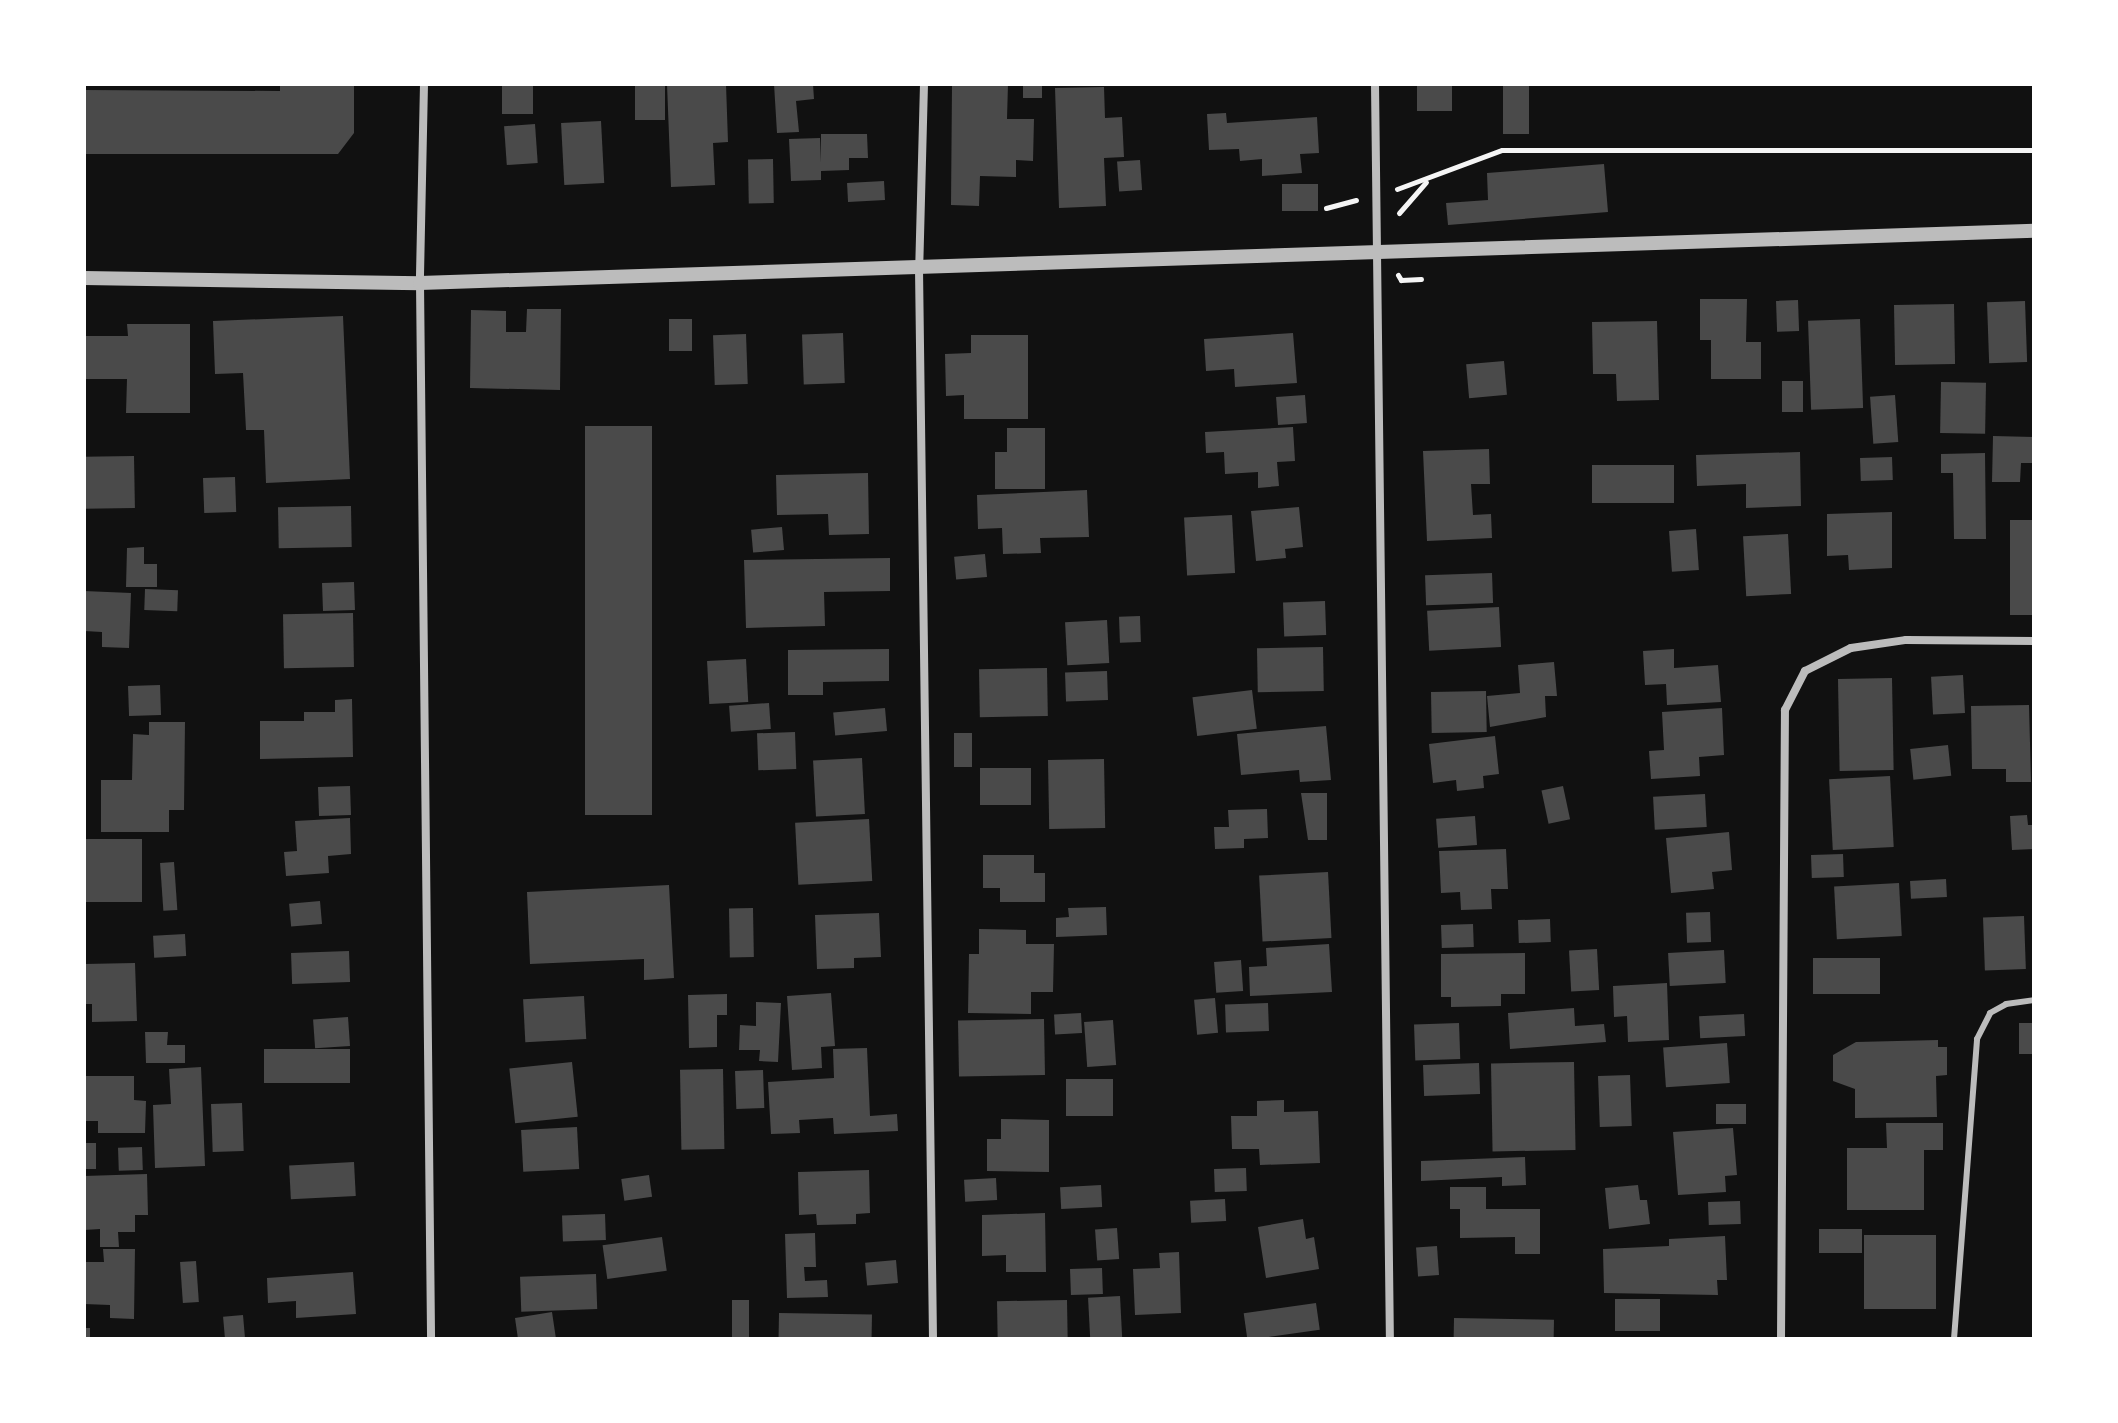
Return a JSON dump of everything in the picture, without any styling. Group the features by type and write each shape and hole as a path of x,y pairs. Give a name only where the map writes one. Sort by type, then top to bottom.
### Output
{"street":[{"path":"424,84 420,283 431,1339"},
{"path":"924,84 919,269 933,1339"},
{"path":"1375,84 1374,255 1390,1339"},
{"path":"84,278 420,283 1374,255 2034,231"},
{"path":"1781,1339 1785,710 1795,686 1815,662 1851,648 1906,640 2034,641"}],"lane":[{"path":"1954,1339 1977,1039 1990,1013 2006,1004 2034,1000"}],"path":[{"path":"1326,208 1426,182 1502,150 2034,150"}],"building":[{"path":"280,84 354,84 354,133 338,154 84,154 84,90 280,91"},
{"path":"502,84 533,84 533,114 502,114"},
{"path":"635,84 665,84 665,120 635,120"},
{"path":"667,84 726,84 728,142 713,143 715,185 671,187"},
{"path":"774,84 813,84 814,99 796,101 799,132 777,133"},
{"path":"952,84 1008,84 1007,119 1034,119 1033,161 1016,160 1016,177 980,176 979,206 951,205"},
{"path":"1023,84 1042,84 1042,98 1023,98"},
{"path":"1417,84 1452,84 1452,111 1417,111"},
{"path":"1503,84 1529,84 1529,134 1503,134"},
{"path":"1104,87 1105,118 1122,117 1124,157 1104,158 1106,206 1059,208 1055,88"},
{"path":"1226,113 1227,123 1317,117 1319,153 1300,154 1302,173 1262,176 1262,159 1240,161 1239,149 1209,150 1207,114"},
{"path":"601,121 604,183 564,185 561,123"},
{"path":"535,124 538,163 507,165 504,126"},
{"path":"821,134 867,134 868,158 849,158 849,170 821,171 821,180 791,181 789,139 820,138 821,163"},
{"path":"748,159 773,159 774,203 749,203"},
{"path":"1140,160 1142,190 1119,192 1117,162"},
{"path":"1604,164 1608,212 1448,225 1446,203 1488,200 1487,173"},
{"path":"884,181 885,200 848,202 847,183"},
{"path":"1282,184 1318,184 1318,211 1282,211"},
{"path":"1700,299 1747,299 1746,342 1761,342 1761,379 1711,379 1711,340 1700,340"},
{"path":"1798,300 1799,331 1777,332 1776,301"},
{"path":"2025,301 2027,362 1989,363 1987,302"},
{"path":"1954,304 1955,364 1895,365 1894,305"},
{"path":"527,309 561,309 560,390 470,388 471,310 506,311 506,332 526,332"},
{"path":"343,316 350,479 266,483 264,430 246,430 243,373 215,374 213,321"},
{"path":"669,319 692,319 692,351 669,351"},
{"path":"1860,319 1863,408 1811,410 1808,321"},
{"path":"1657,321 1659,400 1617,401 1616,374 1593,374 1592,322"},
{"path":"127,324 190,324 190,413 126,413 127,379 84,379 84,336 128,336"},
{"path":"843,333 845,383 804,384 802,334"},
{"path":"1293,333 1297,383 1235,387 1234,369 1206,371 1204,339"},
{"path":"746,334 748,384 715,385 713,335"},
{"path":"971,335 1028,335 1028,419 964,419 964,395 946,396 945,354 971,353"},
{"path":"1504,361 1507,395 1469,398 1466,364"},
{"path":"1782,381 1803,381 1803,412 1782,412"},
{"path":"1941,382 1986,383 1985,434 1940,433"},
{"path":"1305,395 1307,423 1278,425 1276,397"},
{"path":"1895,395 1898,442 1873,444 1870,397"},
{"path":"585,426 652,426 652,815 585,815"},
{"path":"1293,427 1295,461 1277,462 1279,486 1258,488 1258,472 1225,474 1224,452 1206,453 1205,432"},
{"path":"1007,428 1045,428 1045,489 995,489 995,452 1007,452"},
{"path":"1993,436 2034,437 2033,463 2021,463 2020,482 1992,482"},
{"path":"1489,449 1490,484 1471,484 1473,515 1491,514 1492,538 1427,541 1423,451"},
{"path":"1800,452 1801,506 1746,508 1746,484 1697,486 1696,455"},
{"path":"1985,453 1986,539 1954,539 1953,473 1941,473 1941,454"},
{"path":"134,456 135,508 85,509 84,457"},
{"path":"1892,457 1893,480 1861,481 1860,458"},
{"path":"1592,465 1674,465 1674,503 1592,503"},
{"path":"868,473 869,534 829,535 828,514 777,515 776,475"},
{"path":"235,477 236,512 204,513 203,478"},
{"path":"1087,490 1089,537 1040,538 1041,553 1003,554 1002,528 978,529 977,495"},
{"path":"351,506 352,547 279,548 278,507"},
{"path":"1299,507 1303,547 1285,549 1286,558 1256,561 1251,511"},
{"path":"1892,512 1892,568 1849,570 1848,555 1827,556 1827,514"},
{"path":"1232,515 1235,573 1187,575 1184,518"},
{"path":"2010,520 2034,520 2034,615 2010,615"},
{"path":"782,527 784,550 753,553 751,530"},
{"path":"1696,529 1699,570 1672,572 1669,531"},
{"path":"1788,534 1791,594 1746,596 1743,536"},
{"path":"144,547 144,564 157,564 157,587 126,587 127,548"},
{"path":"985,554 987,577 956,580 954,557"},
{"path":"890,558 890,591 824,592 825,626 746,628 744,560"},
{"path":"1492,573 1493,603 1426,605 1425,575"},
{"path":"354,582 355,610 323,611 322,583"},
{"path":"145,589 178,590 177,611 144,610"},
{"path":"84,591 131,593 129,648 102,647 102,632 84,631"},
{"path":"1325,601 1326,635 1284,636 1283,602"},
{"path":"1499,607 1501,647 1429,651 1427,611"},
{"path":"353,613 354,667 284,668 283,614"},
{"path":"1140,616 1141,642 1120,643 1119,617"},
{"path":"1107,620 1109,663 1067,665 1065,622"},
{"path":"1323,647 1324,691 1258,692 1257,648"},
{"path":"889,649 889,681 823,682 823,695 788,695 788,650"},
{"path":"1674,649 1674,668 1718,665 1721,702 1667,705 1666,684 1645,685 1643,651"},
{"path":"746,659 748,702 709,704 707,661"},
{"path":"1554,662 1557,696 1545,696 1546,717 1490,727 1487,696 1520,693 1518,665"},
{"path":"1047,668 1048,716 980,717 979,669"},
{"path":"1107,671 1108,700 1066,701 1065,672"},
{"path":"1963,675 1965,713 1933,715 1931,677"},
{"path":"1892,678 1894,770 1840,771 1838,679"},
{"path":"160,685 161,715 129,716 128,686"},
{"path":"1252,690 1257,729 1197,736 1192,697"},
{"path":"1486,691 1487,732 1432,733 1431,692"},
{"path":"352,699 353,757 260,759 260,721 304,721 304,712 335,712 335,700"},
{"path":"769,703 771,729 731,732 729,706"},
{"path":"2029,705 2031,782 2006,782 2006,769 1972,769 1971,706"},
{"path":"885,708 887,731 835,735 833,713"},
{"path":"1722,708 1724,755 1699,757 1700,776 1651,779 1649,751 1664,750 1662,712"},
{"path":"149,722 185,722 184,810 169,810 169,832 101,832 101,780 132,780 133,734 149,735"},
{"path":"1326,726 1331,780 1300,782 1299,770 1241,775 1237,734"},
{"path":"795,732 796,769 758,770 757,733"},
{"path":"954,733 972,733 972,767 954,767"},
{"path":"1495,736 1499,774 1483,776 1484,788 1457,791 1456,780 1433,783 1429,744"},
{"path":"1948,745 1951,776 1913,780 1910,749"},
{"path":"862,758 865,814 816,816 813,761"},
{"path":"1104,759 1105,828 1049,829 1048,760"},
{"path":"980,768 1031,768 1031,805 980,805"},
{"path":"1890,776 1894,847 1833,850 1829,779"},
{"path":"350,786 351,815 319,816 318,787"},
{"path":"1563,786 1570,819 1549,824 1541,791"},
{"path":"1301,793 1327,793 1327,840 1308,840"},
{"path":"1705,794 1707,827 1655,830 1653,797"},
{"path":"1267,809 1268,838 1244,839 1244,848 1215,849 1214,827 1229,827 1228,810"},
{"path":"2027,815 2028,825 2034,825 2034,849 2012,850 2010,816"},
{"path":"1475,816 1477,845 1438,848 1436,819"},
{"path":"350,818 351,854 328,856 329,873 286,876 284,852 297,851 295,821"},
{"path":"869,819 872,881 798,885 795,823"},
{"path":"1729,832 1732,870 1712,872 1714,889 1671,893 1666,838"},
{"path":"84,839 142,839 142,902 84,902"},
{"path":"1506,849 1508,889 1491,889 1492,909 1461,910 1460,892 1441,893 1439,851"},
{"path":"1843,854 1844,877 1812,878 1811,855"},
{"path":"983,855 1034,855 1034,873 1045,873 1045,902 1000,902 1000,888 983,888"},
{"path":"174,862 177,910 163,911 160,863"},
{"path":"1328,872 1331,938 1263,942 1259,876"},
{"path":"1946,879 1947,897 1911,899 1910,881"},
{"path":"1899,883 1902,936 1837,939 1834,886"},
{"path":"669,885 674,978 644,980 644,959 530,964 527,892"},
{"path":"320,901 322,924 291,927 289,904"},
{"path":"1106,907 1107,935 1056,937 1056,918 1069,917 1068,908"},
{"path":"729,908 753,908 754,957 730,957"},
{"path":"1710,912 1711,942 1687,943 1686,913"},
{"path":"879,913 881,957 854,958 854,968 817,969 815,915"},
{"path":"2024,916 2026,969 1985,970 1983,917"},
{"path":"1550,919 1551,942 1519,943 1518,920"},
{"path":"1473,924 1474,947 1442,948 1441,925"},
{"path":"979,929 1026,930 1026,944 1054,944 1053,992 1031,992 1031,1014 968,1013 969,954 979,954"},
{"path":"185,934 186,956 154,958 153,936"},
{"path":"1329,944 1332,992 1250,996 1249,967 1267,966 1266,948"},
{"path":"1597,949 1599,990 1571,991 1569,950"},
{"path":"1724,950 1726,983 1670,986 1668,953"},
{"path":"349,951 350,982 292,984 291,953"},
{"path":"1525,953 1525,994 1501,994 1501,1006 1451,1007 1451,997 1441,997 1441,954"},
{"path":"1813,958 1880,958 1880,994 1813,994"},
{"path":"1241,960 1243,991 1216,993 1214,962"},
{"path":"135,963 137,1021 92,1022 92,1004 84,1004 84,964"},
{"path":"1667,983 1669,1040 1628,1042 1627,1016 1614,1017 1613,986"},
{"path":"831,993 835,1046 821,1047 822,1068 792,1070 787,996"},
{"path":"727,994 727,1015 717,1015 717,1047 689,1048 688,995"},
{"path":"584,996 586,1039 525,1042 523,999"},
{"path":"1215,998 1218,1033 1197,1035 1194,1000"},
{"path":"756,1002 781,1003 778,1062 759,1061 760,1050 739,1050 740,1025 756,1026"},
{"path":"1268,1003 1269,1031 1226,1032 1225,1005"},
{"path":"1574,1008 1575,1026 1604,1024 1606,1042 1510,1049 1508,1013"},
{"path":"1081,1013 1082,1033 1055,1034 1054,1014"},
{"path":"1744,1014 1745,1036 1700,1038 1699,1016"},
{"path":"348,1017 350,1046 315,1048 313,1019"},
{"path":"1044,1019 1045,1075 959,1076 958,1021"},
{"path":"1113,1020 1116,1065 1087,1067 1084,1022"},
{"path":"1459,1023 1460,1059 1415,1061 1414,1025"},
{"path":"2019,1023 2034,1023 2034,1054 2019,1054"},
{"path":"145,1032 168,1032 167,1045 185,1045 185,1063 146,1063"},
{"path":"1938,1040 1938,1047 1947,1047 1947,1075 1936,1076 1937,1117 1855,1118 1855,1089 1833,1081 1833,1055 1856,1042"},
{"path":"1727,1043 1730,1083 1666,1087 1663,1047"},
{"path":"867,1048 870,1116 897,1114 898,1131 834,1134 833,1118 799,1120 800,1133 771,1134 768,1082 834,1078 833,1049"},
{"path":"264,1049 350,1049 350,1083 264,1083"},
{"path":"572,1062 578,1117 515,1123 509,1069"},
{"path":"1574,1062 1576,1150 1493,1151 1491,1063"},
{"path":"1479,1063 1480,1094 1424,1096 1423,1065"},
{"path":"201,1067 205,1166 155,1168 153,1105 171,1104 169,1069"},
{"path":"723,1069 724,1149 681,1150 680,1070"},
{"path":"763,1070 764,1108 736,1109 735,1071"},
{"path":"1630,1075 1632,1126 1600,1127 1598,1076"},
{"path":"84,1076 134,1076 134,1100 146,1101 145,1133 98,1133 98,1121 84,1121"},
{"path":"1066,1079 1113,1079 1113,1116 1066,1116"},
{"path":"1284,1100 1284,1112 1318,1111 1320,1163 1260,1165 1259,1149 1232,1149 1231,1116 1257,1116 1257,1101"},
{"path":"242,1103 244,1151 213,1152 211,1104"},
{"path":"1716,1104 1746,1104 1746,1124 1716,1124"},
{"path":"1001,1119 1049,1120 1049,1172 987,1171 987,1139 1001,1139"},
{"path":"1886,1123 1943,1123 1943,1150 1924,1150 1924,1210 1847,1210 1847,1148 1887,1148"},
{"path":"577,1127 579,1169 523,1172 521,1130"},
{"path":"1733,1128 1737,1175 1725,1176 1726,1192 1678,1195 1673,1132"},
{"path":"84,1143 96,1143 96,1169 84,1169"},
{"path":"142,1147 143,1170 119,1171 118,1148"},
{"path":"1525,1157 1526,1185 1502,1186 1502,1177 1421,1181 1421,1161"},
{"path":"354,1162 356,1196 291,1199 289,1165"},
{"path":"1246,1168 1247,1191 1215,1192 1214,1169"},
{"path":"869,1170 870,1213 856,1214 856,1224 817,1225 816,1214 799,1215 798,1172"},
{"path":"147,1174 148,1215 135,1215 135,1232 118,1232 119,1247 100,1247 100,1229 84,1230 84,1176"},
{"path":"649,1175 652,1197 624,1201 621,1179"},
{"path":"996,1178 997,1200 965,1202 964,1180"},
{"path":"1101,1185 1102,1207 1061,1209 1060,1187"},
{"path":"1638,1185 1640,1200 1647,1200 1650,1224 1609,1229 1605,1188"},
{"path":"1450,1187 1486,1187 1486,1209 1540,1209 1540,1254 1515,1254 1515,1237 1460,1238 1460,1209 1450,1209"},
{"path":"1225,1199 1226,1221 1191,1223 1190,1201"},
{"path":"1740,1201 1741,1224 1709,1225 1708,1202"},
{"path":"1045,1213 1046,1272 1006,1272 1006,1255 982,1256 982,1215"},
{"path":"605,1214 606,1240 563,1241 562,1216"},
{"path":"1303,1219 1306,1239 1314,1237 1319,1269 1266,1278 1258,1227"},
{"path":"1117,1228 1119,1259 1097,1260 1095,1230"},
{"path":"1819,1229 1862,1229 1862,1253 1819,1253"},
{"path":"815,1233 816,1267 804,1267 805,1281 827,1280 828,1297 787,1298 785,1234"},
{"path":"1864,1235 1936,1235 1936,1309 1864,1309"},
{"path":"1725,1236 1727,1280 1717,1280 1718,1295 1604,1293 1603,1249 1669,1246 1669,1239"},
{"path":"662,1237 667,1271 607,1279 603,1245"},
{"path":"1437,1246 1439,1275 1418,1276 1416,1247"},
{"path":"103,1249 135,1249 134,1319 110,1318 110,1305 84,1304 84,1262 104,1262"},
{"path":"1179,1252 1181,1313 1135,1315 1133,1269 1160,1268 1159,1253"},
{"path":"896,1260 898,1283 867,1286 865,1263"},
{"path":"196,1261 199,1302 183,1303 180,1262"},
{"path":"1102,1268 1103,1294 1071,1295 1070,1269"},
{"path":"353,1272 356,1314 296,1318 296,1301 268,1303 267,1278"},
{"path":"596,1274 597,1309 521,1312 520,1277"},
{"path":"1120,1296 1122,1339 1090,1339 1088,1298"},
{"path":"1615,1299 1660,1299 1660,1331 1615,1331"},
{"path":"732,1300 749,1300 749,1339 732,1339"},
{"path":"1067,1300 1068,1339 998,1339 997,1301"},
{"path":"1316,1303 1320,1330 1247,1339 1244,1313"},
{"path":"552,1312 556,1339 518,1339 515,1318"},
{"path":"779,1313 872,1315 872,1339 779,1339"},
{"path":"243,1315 245,1339 225,1339 223,1317"},
{"path":"1454,1318 1554,1320 1554,1339 1454,1339"},
{"path":"84,1328 90,1328 90,1339 84,1339"}]}
